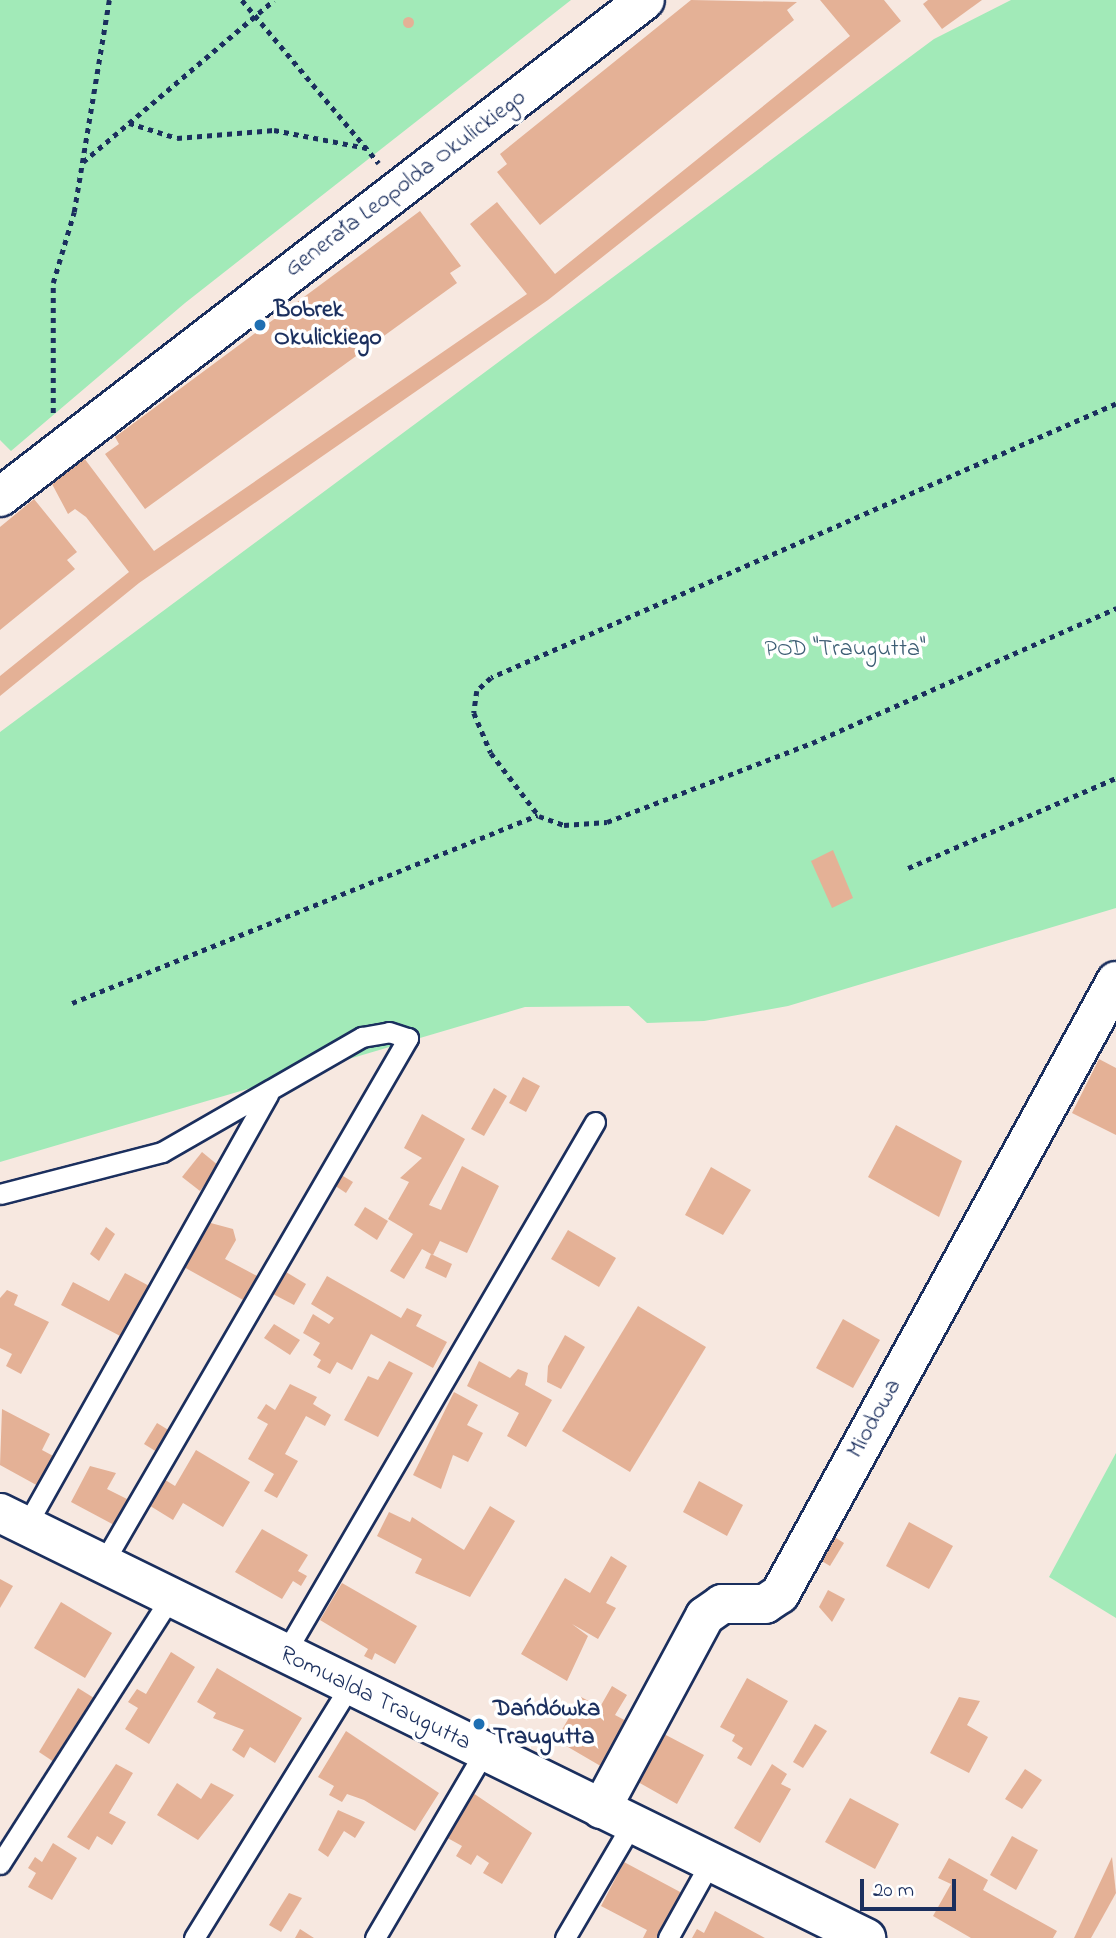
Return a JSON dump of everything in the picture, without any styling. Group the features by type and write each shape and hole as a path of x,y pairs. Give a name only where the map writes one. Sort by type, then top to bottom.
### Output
{"street":[{"name":"Generała Leopolda Okulickiego","path":"0,497 57,450 645,0"},
{"name":"Miodowa","path":"617,1816 705,1616 722,1604 765,1604 780,1594 1116,981"},
{"name":"Romualda Traugutta","path":"13,1520 349,1687 866,1938"}],"lane":[{"path":"0,1194 162,1152 268,1094 362,1037 389,1032 408,1038 102,1565"},
{"path":"13,1520 268,1094"},
{"path":"284,1655 595,1122"},
{"path":"0,1864 170,1598"},
{"path":"194,1938 349,1687"},
{"path":"375,1938 484,1752"},
{"path":"565,1938 617,1816"},
{"path":"668,1938 711,1861"}],"path":[{"path":"57,450 50,440 53,283 82,163 109,0"},
{"path":"242,0 400,190"},
{"path":"82,163 274,0"},
{"path":"129,123 177,138 274,130 367,148"},
{"path":"1116,404 491,678 477,691 474,713 491,753 538,815 564,825 607,822 676,799 1116,608"},
{"path":"908,868 1116,778"},
{"path":"72,1003 538,815"}],"green space":[{"path":"0,0 571,0 185,303 11,451 0,440"},
{"name":"POD \"Traugutta\"","path":"1011,0 1116,0 1116,908 788,1006 704,1021 647,1023 629,1006 525,1007 0,1162 0,732 934,39"},
{"path":"1116,1453 1116,1618 1049,1577"}],"building":[{"path":"691,0 797,2 787,10 794,20 540,225 497,172 507,164 500,154"},
{"path":"820,0 884,0 901,21 548,300 139,583 0,696 0,676 129,572 86,517 75,509 68,514 52,484 84,458 154,551 527,294 470,224 497,202 555,274 850,36"},
{"path":"928,0 982,0 942,29 923,4"},
{"path":"408,17 412,18 412,26 408,27 404,26 403,22 404,18"},
{"path":"420,211 461,266 450,273 457,283 145,509 105,454 119,444 115,437"},
{"path":"34,499 77,552 67,560 75,569 0,630 0,527"},
{"path":"833,850 853,898 832,908 811,861"},
{"path":"1099,1059 1116,1068 1116,1135 1072,1113"},
{"path":"523,1077 540,1086 526,1112 509,1103"},
{"path":"494,1088 507,1096 484,1136 471,1129"},
{"path":"422,1114 465,1139 429,1205 441,1210 462,1166 499,1186 467,1253 440,1241 433,1255 422,1249 404,1279 390,1271 413,1234 388,1219 409,1182 400,1178 422,1158 404,1148"},
{"path":"896,1125 962,1161 939,1217 868,1177"},
{"path":"202,1152 219,1166 200,1191 182,1177"},
{"path":"711,1167 751,1190 723,1235 685,1215"},
{"path":"338,1173 353,1182 346,1193 331,1183"},
{"path":"365,1207 388,1221 377,1240 354,1225"},
{"path":"207,1222 233,1229 236,1240 225,1259 259,1277 245,1301 182,1266"},
{"path":"106,1227 115,1234 99,1261 90,1254"},
{"path":"568,1230 616,1258 599,1287 551,1259"},
{"path":"431,1254 452,1264 446,1278 425,1268"},
{"path":"286,1272 306,1284 294,1305 273,1294"},
{"path":"125,1273 153,1288 124,1338 61,1305 73,1282 109,1301"},
{"path":"327,1276 401,1318 407,1308 422,1315 416,1326 447,1342 433,1368 371,1334 352,1370 337,1362 330,1374 317,1367 321,1360 313,1355 320,1343 303,1333 313,1314 329,1324 334,1318 311,1304"},
{"path":"7,1290 18,1295 14,1305 49,1322 21,1374 6,1366 12,1354 0,1348 0,1298"},
{"path":"638,1306 706,1347 630,1472 562,1431"},
{"path":"843,1319 880,1340 853,1388 816,1368"},
{"path":"274,1324 300,1340 290,1355 264,1338"},
{"path":"565,1335 585,1347 561,1389 547,1382 548,1366"},
{"path":"389,1361 413,1373 378,1437 344,1420 368,1376 378,1380"},
{"path":"479,1361 510,1378 518,1369 528,1373 525,1385 552,1400 526,1447 507,1436 519,1413 467,1386"},
{"path":"290,1384 317,1397 313,1404 331,1415 325,1426 306,1416 285,1454 298,1461 277,1498 264,1491 274,1474 248,1459 268,1424 257,1418 266,1404 275,1410"},
{"path":"454,1392 478,1405 467,1425 483,1433 468,1462 453,1455 441,1489 413,1475"},
{"path":"2,1409 50,1434 42,1450 57,1458 40,1487 0,1465"},
{"path":"157,1423 170,1431 157,1452 144,1444"},
{"path":"196,1450 250,1482 223,1527 183,1503 173,1520 147,1504 162,1478 175,1486"},
{"path":"90,1466 116,1473 107,1489 129,1500 116,1526 71,1502"},
{"path":"699,1481 743,1505 727,1536 683,1512"},
{"path":"490,1506 515,1521 470,1597 415,1573 422,1559 377,1536 389,1512 410,1522 412,1517 464,1550"},
{"path":"909,1522 953,1546 929,1589 886,1566"},
{"path":"262,1529 308,1555 298,1571 307,1576 301,1586 293,1581 282,1599 235,1572"},
{"path":"828,1533 844,1543 830,1566 815,1557"},
{"path":"611,1556 627,1566 606,1603 616,1608 598,1639 572,1624 588,1636 567,1681 521,1654 565,1578 590,1593"},
{"path":"0,1579 13,1586 0,1608"},
{"path":"342,1583 417,1626 395,1664 375,1653 372,1660 364,1656 368,1649 320,1620"},
{"path":"828,1590 845,1599 832,1622 819,1607"},
{"path":"61,1602 112,1633 85,1678 34,1648"},
{"path":"171,1652 195,1667 149,1744 125,1729 138,1708 128,1702 137,1689 146,1694"},
{"path":"217,1668 302,1718 275,1763 250,1747 244,1758 232,1750 244,1730 213,1718 216,1713 197,1702"},
{"path":"747,1678 788,1701 751,1766 737,1758 743,1748 732,1741 735,1735 720,1727"},
{"path":"612,1686 627,1695 615,1715 630,1723 604,1768 556,1740 581,1697 600,1707"},
{"path":"78,1688 94,1698 54,1762 39,1752"},
{"path":"959,1697 980,1701 967,1725 988,1737 969,1773 930,1753"},
{"path":"815,1724 827,1731 803,1768 793,1762"},
{"path":"346,1731 439,1793 415,1831 364,1800 347,1794 342,1802 329,1795 334,1786 318,1777"},
{"path":"664,1734 704,1755 677,1804 638,1782 644,1770 638,1766"},
{"path":"116,1764 133,1773 109,1813 126,1822 112,1845 97,1836 89,1850 67,1837"},
{"path":"772,1764 787,1774 781,1784 791,1789 760,1843 734,1828"},
{"path":"1025,1769 1042,1780 1022,1809 1005,1799"},
{"path":"177,1783 201,1799 211,1783 234,1795 198,1840 157,1815"},
{"path":"470,1791 532,1833 502,1884 483,1873 489,1863 477,1855 471,1865 456,1856 462,1846 444,1836"},
{"path":"850,1798 899,1824 875,1869 825,1842"},
{"path":"338,1810 365,1822 355,1838 344,1831 328,1857 318,1850"},
{"path":"1012,1836 1038,1850 1016,1890 990,1875"},
{"path":"53,1843 77,1858 52,1900 28,1887 36,1873 28,1868 35,1857 42,1862"},
{"path":"1112,1857 1116,1893 1091,1938 1074,1938"},
{"path":"949,1858 988,1880 983,1890 1057,1931 1053,1938 971,1938 933,1916 951,1884 938,1878"},
{"path":"624,1862 682,1893 658,1938 643,1938 647,1930 601,1906"},
{"path":"289,1893 302,1898 281,1932 269,1925"},
{"path":"715,1911 765,1938 692,1938 697,1929 704,1933"},
{"path":"300,1929 314,1938 295,1938"}],"place":[{"name":"Bobrek Okulickiego","path":"260,325"},
{"name":"Dańdówka Traugutta","path":"479,1724"}]}
